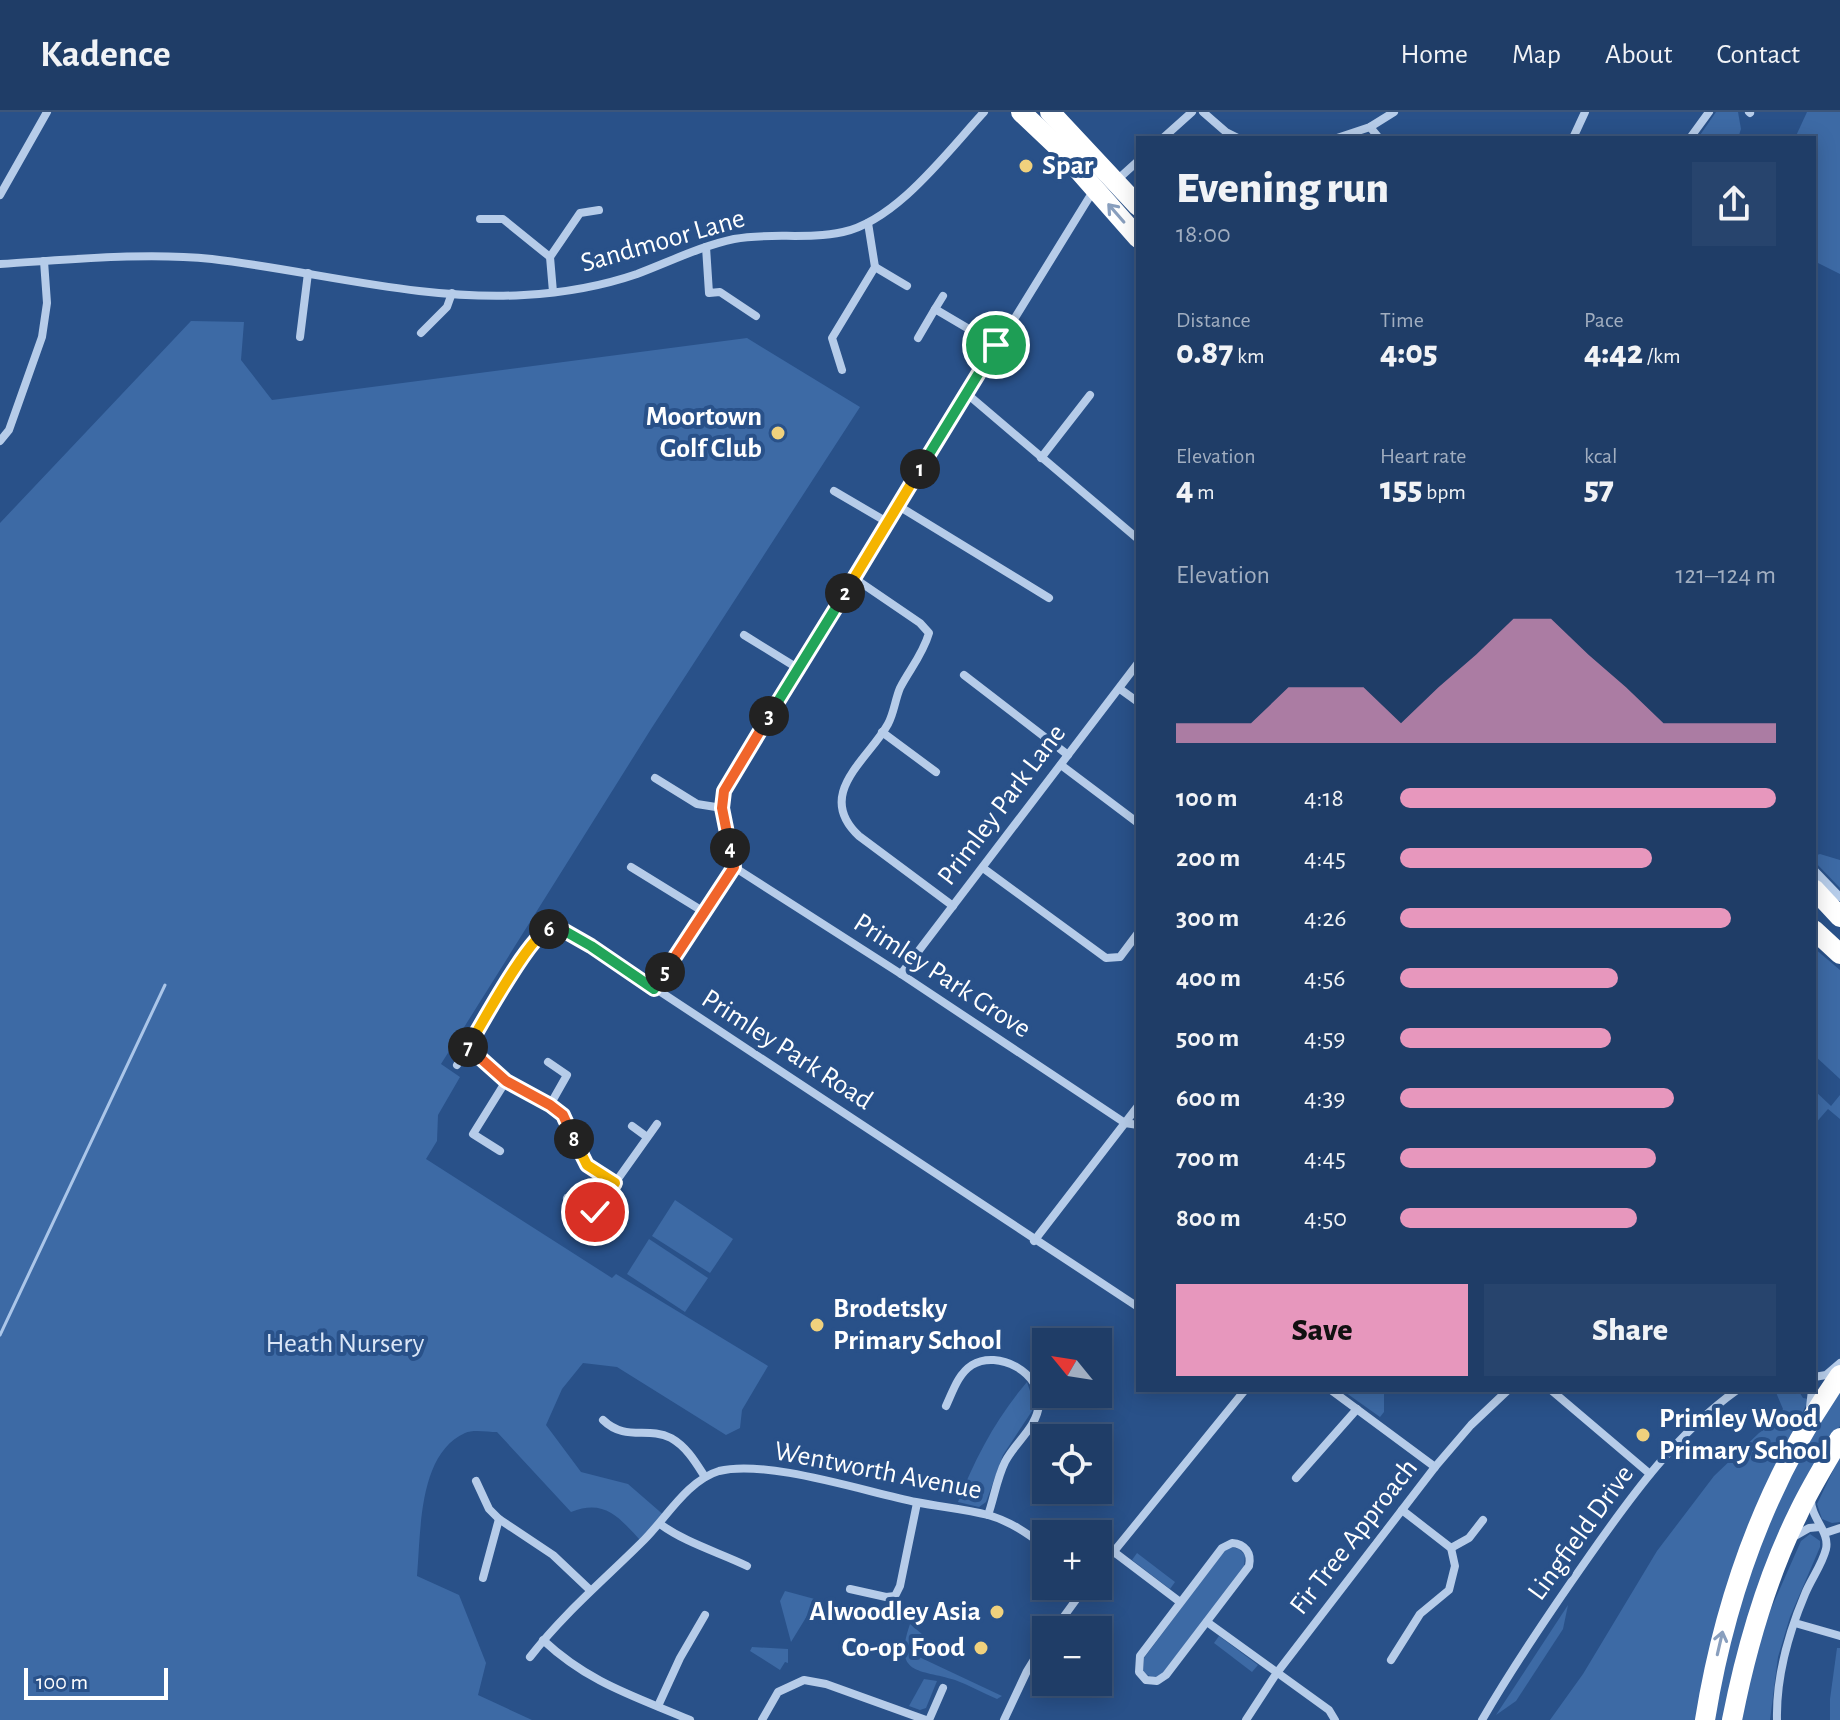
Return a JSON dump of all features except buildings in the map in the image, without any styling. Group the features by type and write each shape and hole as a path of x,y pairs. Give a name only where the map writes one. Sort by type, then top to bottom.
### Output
{"highway":[{"path":"1021,112 1058,147 1136,236"},
{"path":"1054,115 1053,127 1089,171 1095,188"},
{"path":"1054,115 1136,204"},
{"path":"1816,891 1840,917"},
{"path":"1816,932 1840,954"},
{"path":"1705,1720 1725,1621 1746,1559 1771,1496 1809,1422 1840,1375"},
{"path":"1732,1720 1751,1637 1784,1546 1840,1438"}],"street":[{"path":"0,195 47,112"},
{"name":"Sandmoor Lane","path":"0,264 182,257 486,296 591,287 734,239 844,232 868,223 889,209 934,167 984,112"},
{"path":"1165,136 1192,112"},
{"path":"1203,112 1234,136"},
{"path":"1343,136 1370,127 1394,112"},
{"path":"1574,136 1585,112"},
{"path":"1691,136 1709,112"},
{"path":"1370,127 1377,136"},
{"path":"1116,181 1136,163"},
{"path":"654,989 734,867 722,808 728,783 1095,188"},
{"path":"553,292 550,257 580,213 599,210"},
{"path":"480,219 503,219 550,257"},
{"path":"842,370 832,338 875,267 868,223"},
{"path":"706,247 709,293 720,292 756,316"},
{"path":"0,441 9,430 42,337 47,303 44,261"},
{"path":"875,267 907,286"},
{"path":"300,337 308,273"},
{"path":"421,333 447,307 452,293"},
{"path":"918,338 943,296"},
{"path":"935,309 996,345"},
{"path":"966,393 1136,537"},
{"path":"1041,458 1090,395"},
{"path":"834,491 887,522"},
{"path":"897,505 1049,598"},
{"path":"854,578 920,623 929,633 924,650 902,685 882,732 848,776 843,788 844,816 859,836 953,906"},
{"path":"744,635 799,669"},
{"name":"Primley Park Lane","path":"901,974 1136,666"},
{"path":"964,675 1068,755"},
{"path":"1120,689 1136,701"},
{"path":"882,732 936,772"},
{"path":"1061,765 1136,821"},
{"path":"655,778 703,807 722,808"},
{"path":"631,867 704,912"},
{"name":"Primley Park Grove","path":"734,867 1125,1123"},
{"path":"983,868 1106,958 1120,957 1136,936"},
{"path":"1816,872 1840,897"},
{"name":"Primley Park Road","path":"457,1065 530,947 543,930 556,926 591,946 1136,1306"},
{"path":"467,1048 506,1081 563,1115 587,1165 615,1183"},
{"path":"548,1062 567,1075 550,1105"},
{"path":"500,1151 473,1134 506,1081"},
{"path":"1034,1241 1136,1109"},
{"path":"1125,1123 1136,1125"},
{"path":"595,1212 657,1124"},
{"path":"632,1126 647,1137"},
{"path":"567,1198 613,1224"},
{"path":"946,1406 964,1372 975,1363 987,1359 1011,1364 1031,1380 1036,1389 1039,1407 1035,1419 1005,1462 988,1515"},
{"path":"1816,1377 1826,1375 1840,1363"},
{"path":"1112,1554 1243,1392"},
{"path":"1334,1392 1435,1467"},
{"name":"Fir Tree Approach","path":"1246,1720 1276,1674 1435,1467 1471,1425 1506,1392"},
{"path":"1553,1392 1650,1474"},
{"name":"Lingfield Drive","path":"1482,1720 1556,1603 1650,1474 1698,1422 1735,1392"},
{"path":"1771,1496 1811,1406 1812,1392"},
{"path":"1296,1478 1357,1409"},
{"path":"530,1657 590,1590 705,1477 684,1448 668,1436 626,1433 611,1428 603,1420"},
{"name":"Wentworth Avenue","path":"705,1477 720,1471 747,1469 780,1472 917,1503 988,1515 1032,1537"},
{"path":"476,1481 489,1509 499,1519 553,1555 590,1590"},
{"path":"1777,1720 1781,1673 1795,1623 1827,1546 1811,1506 1811,1489"},
{"path":"850,1589 895,1596 900,1586 917,1503"},
{"path":"1391,1660 1420,1614 1449,1590 1455,1566 1451,1548 1402,1510"},
{"path":"483,1578 499,1519"},
{"path":"1451,1548 1469,1538 1483,1520"},
{"path":"660,1524 681,1539 705,1546 747,1566"},
{"path":"1784,1546 1803,1530 1840,1528"},
{"path":"1232,1543 1243,1546 1250,1555 1249,1566 1166,1675 1157,1681 1146,1680 1139,1672 1138,1661 1180,1602 1222,1548 1232,1543"},
{"path":"1114,1552 1180,1602"},
{"path":"658,1706 680,1658 705,1615"},
{"path":"1207,1622 1329,1710 1335,1720"},
{"path":"1795,1623 1840,1636"},
{"path":"543,1640 589,1677 690,1720"},
{"path":"1004,1720 1032,1663"},
{"path":"762,1720 778,1692 804,1680 826,1684 927,1720 943,1688"}],"green space":[{"path":"1716,112 1738,112 1741,129 1739,136 1699,136"},
{"path":"1807,112 1840,112 1840,274 1816,262 1816,136 1796,136"},
{"name":"Moortown Golf Club","path":"191,321 244,322 241,360 272,400 747,338 860,407 651,729 441,1064 460,1077 438,1115 437,1141 426,1159 612,1278 616,1274 768,1366 742,1410 740,1428 726,1435 617,1367 583,1363 562,1389 546,1425 581,1472 628,1484 666,1517 642,1542 619,1519 603,1509 583,1508 571,1512 497,1432 465,1433 450,1443 438,1458 425,1496 417,1576 459,1595 486,1663 478,1695 532,1720 0,1720 0,523"},
{"path":"1816,855 1840,860 1840,888 1816,863"},
{"path":"1816,950 1840,970 1840,1079 1816,1057"},
{"path":"1816,1092 1831,1106 1840,1095 1840,1119 1828,1109 1816,1123"},
{"path":"675,1200 733,1239 710,1273 652,1236"},
{"path":"649,1239 708,1278 685,1312 627,1274"},
{"path":"1027,1382 1032,1411 1003,1455 986,1502 979,1507 958,1502 988,1439"},
{"path":"1840,1386 1840,1426 1810,1478 1726,1720 1711,1720 1735,1608 1791,1466"},
{"path":"1345,1392 1384,1392 1384,1412 1380,1417"},
{"path":"1776,1392 1799,1392 1803,1398 1809,1399 1763,1496 1698,1720 1550,1720 1583,1674 1657,1551 1714,1476 1776,1421 1783,1409"},
{"path":"1840,1456 1840,1522 1832,1523 1822,1519 1817,1504"},
{"path":"1810,1534 1820,1541 1820,1547 1790,1617 1778,1657 1770,1720 1738,1720 1762,1629 1801,1541"},
{"path":"1231,1547 1245,1555 1244,1566 1162,1674 1154,1677 1147,1674 1143,1670 1144,1658 1224,1551"},
{"path":"1137,1553 1175,1582 1170,1589 1132,1560"},
{"path":"785,1591 822,1601 810,1611 791,1642 780,1601"},
{"path":"1568,1605 1563,1629 1516,1701 1496,1715"},
{"path":"910,1624 929,1640 917,1656 1002,1696 997,1699 955,1680 913,1667 907,1662 905,1653"},
{"path":"1219,1636 1258,1665 1252,1672 1214,1643"},
{"path":"752,1647 788,1649 788,1663 785,1662 780,1670 750,1651"},
{"path":"1837,1648 1840,1648 1840,1720 1830,1720 1830,1699"},
{"path":"924,1679 937,1681 926,1708 920,1710 909,1706"}],"waterway":[{"path":"0,1335 165,985"}],"place":[{"name":"Spar","path":"1026,166"},
{"name":"Moortown Golf Club","path":"778,433"},
{"name":"Brodetsky Primary School","path":"817,1325"},
{"name":"Primley Wood Primary School","path":"1643,1435"},
{"name":"Alwoodley Asia","path":"997,1612"},
{"name":"Co-op Food","path":"981,1648"}],"route":[{"path":"595,1212 615,1183 587,1165 563,1115 506,1081 467,1048 543,930 556,926 654,989 734,867 722,808 728,783 996,345"}],"park label":[{"name":"Heath Nursery","path":"345,1344"}]}
